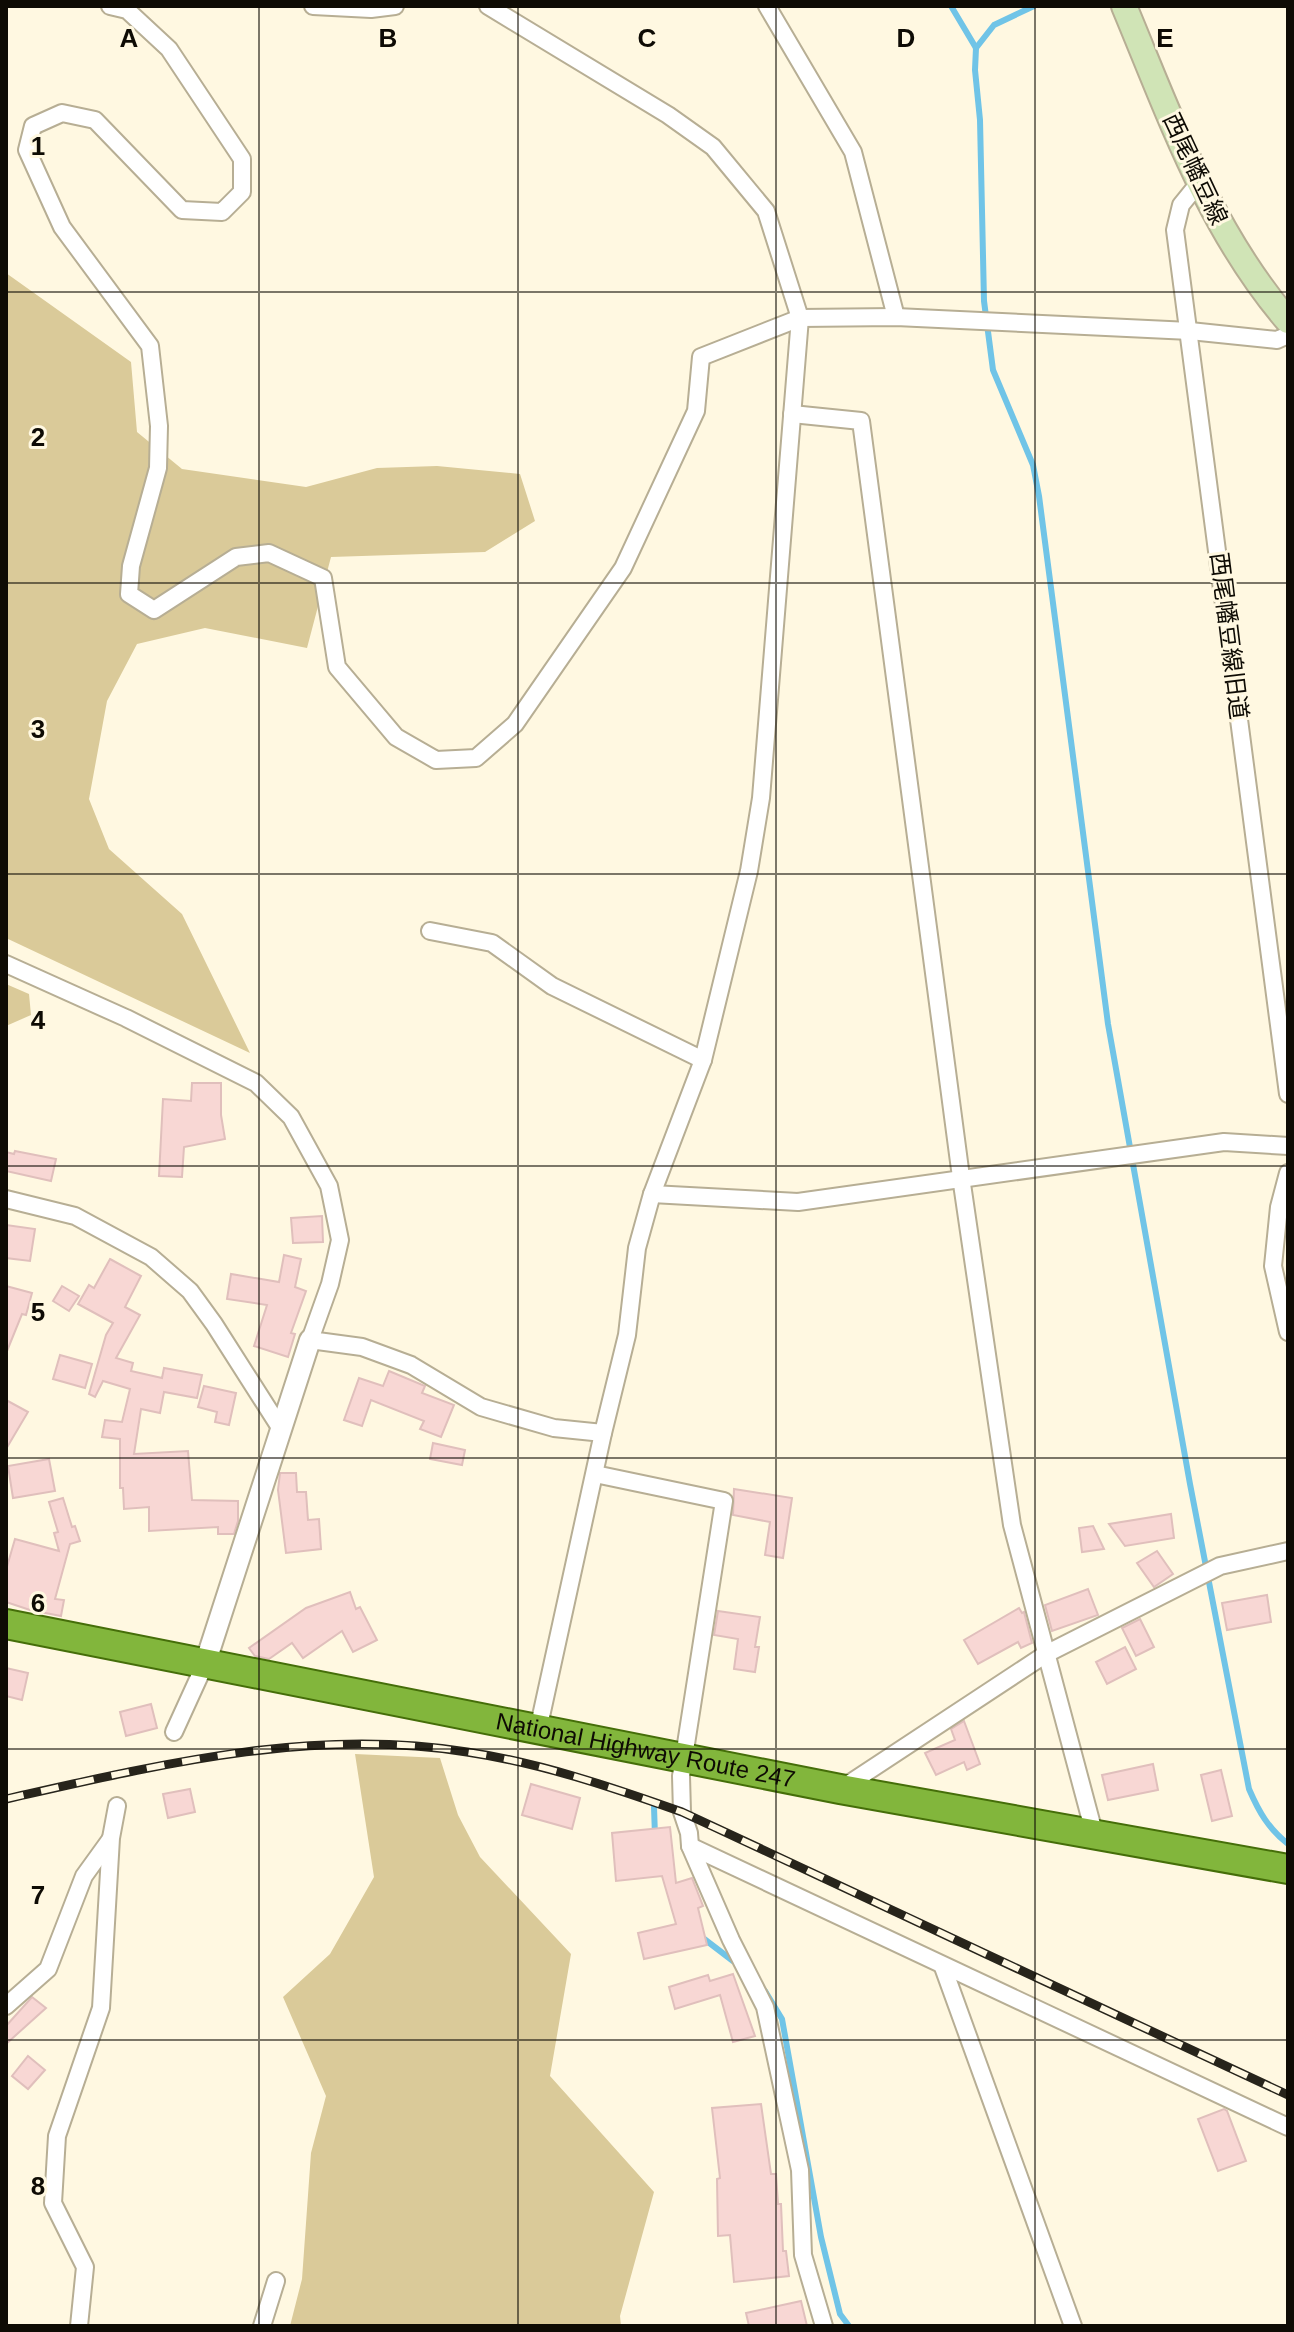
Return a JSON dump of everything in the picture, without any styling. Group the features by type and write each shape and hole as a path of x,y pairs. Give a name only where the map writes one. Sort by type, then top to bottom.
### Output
{"highway":[{"name":"National Highway Route 247","path":"6,1624 840,1789 1288,1869"}],"main road":[{"name":"西尾幡豆線","path":"1124,6 1198,184 1235,250 1288,321"}],"street":[{"path":"110,6 127,10 169,49 242,159 242,192 222,212 182,210 95,120 62,113 33,126 27,150 62,227 150,346 159,426 158,468 131,566 129,594 154,610 236,557 269,553 323,578 337,667 396,737 436,760 476,758 515,724 623,568 696,411 701,357 800,318 896,317 1190,331 1277,340 1288,335"},
{"path":"313,6 371,9 395,6"},
{"path":"488,6 668,115 713,147 766,211 800,318 761,798 749,871 703,1060 652,1194 637,1248 627,1335 538,1730"},
{"path":"767,6 853,152 896,317"},
{"name":"西尾幡豆線旧道","path":"1198,184 1181,205 1175,230 1288,1094"},
{"path":"792,414 861,421 961,1177 1012,1525 1095,1836"},
{"path":"430,931 492,943 552,986 703,1060"},
{"path":"6,964 126,1018 256,1083 291,1117 329,1186 340,1240 330,1284 205,1664 174,1732"},
{"path":"652,1194 798,1202 1224,1142 1288,1146"},
{"path":"1288,1173 1279,1207 1273,1266 1288,1332"},
{"path":"6,1199 75,1216 151,1257 190,1291 281,1429"},
{"path":"310,1340 362,1347 411,1365 481,1407 554,1428 603,1433"},
{"path":"595,1474 724,1501 681,1776 682,1812 690,1846 731,1940 765,2007 800,2170 803,2255 824,2326"},
{"path":"840,1789 1046,1654 1220,1566 1288,1551"},
{"path":"79,2326 85,2267 53,2203 57,2136 101,2008 111,1838 117,1806"},
{"path":"6,2006 48,1969 84,1876 111,1838"},
{"path":"690,1846 1288,2127"},
{"path":"943,1967 1073,2326"},
{"path":"262,2326 276,2281"}],"shaded area":[{"path":"6,273 131,362 137,432 182,469 306,487 377,468 437,466 520,474 535,521 485,552 331,557 307,648 205,628 137,644 107,701 89,799 109,849 182,914 250,1053 6,938"},
{"path":"6,984 29,994 31,1015 6,1026"},
{"path":"355,1754 440,1758 458,1815 480,1857 571,1954 550,2076 654,2192 620,2316 621,2326 290,2326 302,2279 311,2153 326,2096 283,1997 330,1954 374,1877"}],"building":[{"path":"192,1083 221,1083 225,1139 184,1147 182,1177 159,1176 163,1099 191,1101"},
{"path":"15,1151 56,1159 51,1181 6,1171 6,1152 14,1154"},
{"path":"322,1216 323,1242 293,1243 291,1218"},
{"path":"6,1225 35,1229 30,1261 6,1258"},
{"path":"284,1255 301,1259 295,1287 306,1291 291,1333 295,1334 288,1357 254,1346 267,1305 227,1299 231,1274 279,1282"},
{"path":"110,1259 141,1276 125,1307 140,1315 116,1358 133,1363 131,1371 162,1378 164,1368 202,1375 197,1398 164,1392 160,1413 141,1409 134,1454 188,1451 192,1500 238,1501 238,1521 234,1534 218,1534 218,1527 149,1531 149,1507 124,1509 123,1488 120,1488 120,1439 102,1437 105,1420 122,1422 130,1389 103,1381 95,1397 89,1394 106,1335 113,1323 78,1304 89,1285 94,1288"},
{"path":"6,1286 32,1293 26,1315 22,1314 7,1351"},
{"path":"62,1286 79,1296 69,1311 53,1301"},
{"path":"60,1355 92,1364 85,1388 53,1379"},
{"path":"389,1371 425,1386 422,1393 454,1405 441,1437 420,1429 424,1421 371,1400 362,1426 344,1420 359,1378 383,1386"},
{"path":"204,1386 236,1393 229,1425 215,1422 217,1412 198,1407"},
{"path":"6,1400 28,1412 6,1449"},
{"path":"433,1443 465,1450 462,1465 430,1459"},
{"path":"49,1459 55,1491 13,1498 8,1466"},
{"path":"280,1473 296,1473 297,1492 306,1492 308,1520 319,1519 321,1549 286,1553 278,1490"},
{"path":"734,1489 792,1498 783,1558 765,1555 770,1522 733,1515"},
{"path":"63,1498 80,1541 70,1544 55,1599 64,1600 61,1616 6,1602 6,1570 15,1539 59,1551 54,1533 58,1532 49,1502"},
{"path":"1171,1514 1174,1538 1125,1546 1109,1524"},
{"path":"1093,1526 1104,1549 1082,1552 1079,1528"},
{"path":"1157,1551 1173,1574 1154,1587 1137,1563"},
{"path":"1088,1589 1098,1615 1052,1631 1045,1605"},
{"path":"350,1592 356,1609 360,1607 377,1640 353,1652 342,1631 303,1658 292,1643 269,1659 255,1656 249,1648 306,1608"},
{"path":"1267,1595 1271,1622 1227,1630 1222,1603"},
{"path":"1019,1608 1024,1612 1032,1643 1021,1648 1018,1642 978,1664 964,1640"},
{"path":"718,1611 760,1617 755,1672 734,1669 738,1639 714,1635"},
{"path":"1140,1619 1154,1647 1136,1656 1122,1628"},
{"path":"1125,1647 1136,1669 1107,1684 1096,1662"},
{"path":"6,1668 28,1673 22,1700 6,1696"},
{"path":"151,1704 157,1728 126,1736 120,1712"},
{"path":"964,1721 980,1764 967,1770 964,1762 936,1775 925,1753 955,1740 951,1729"},
{"path":"1153,1764 1158,1790 1108,1800 1102,1775"},
{"path":"1221,1770 1232,1816 1212,1821 1201,1775"},
{"path":"531,1784 580,1798 572,1829 522,1815"},
{"path":"190,1789 195,1812 168,1818 163,1794"},
{"path":"670,1827 676,1883 692,1878 703,1906 698,1908 707,1945 644,1959 638,1933 676,1924 662,1876 616,1881 612,1833"},
{"path":"733,1974 755,2036 733,2042 720,1995 675,2009 669,1987 708,1975 710,1981"},
{"path":"32,1997 46,2008 6,2044 6,2026"},
{"path":"28,2056 45,2070 28,2089 12,2076"},
{"path":"761,2104 771,2174 776,2174 778,2204 781,2204 783,2251 786,2251 789,2276 734,2282 730,2235 718,2236 717,2179 720,2178 712,2108"},
{"path":"1224,2109 1246,2161 1218,2171 1198,2119"},
{"path":"801,2301 807,2326 749,2326 746,2313"}],"waterway":[{"path":"951,6 976,48 984,301 993,370 1033,465 1039,496 1108,1024 1190,1484 1249,1789 1265,1819 1288,1844"},
{"path":"976,48 994,25 1034,6"},
{"path":"654,1807 655,1836"},
{"path":"699,1935 733,1961"},
{"path":"765,1991 782,2019 821,2237 840,2314 849,2326"}],"railway":[{"path":"6,1799 177,1763 292,1747 409,1745 522,1762 682,1812 1288,2095"}]}
